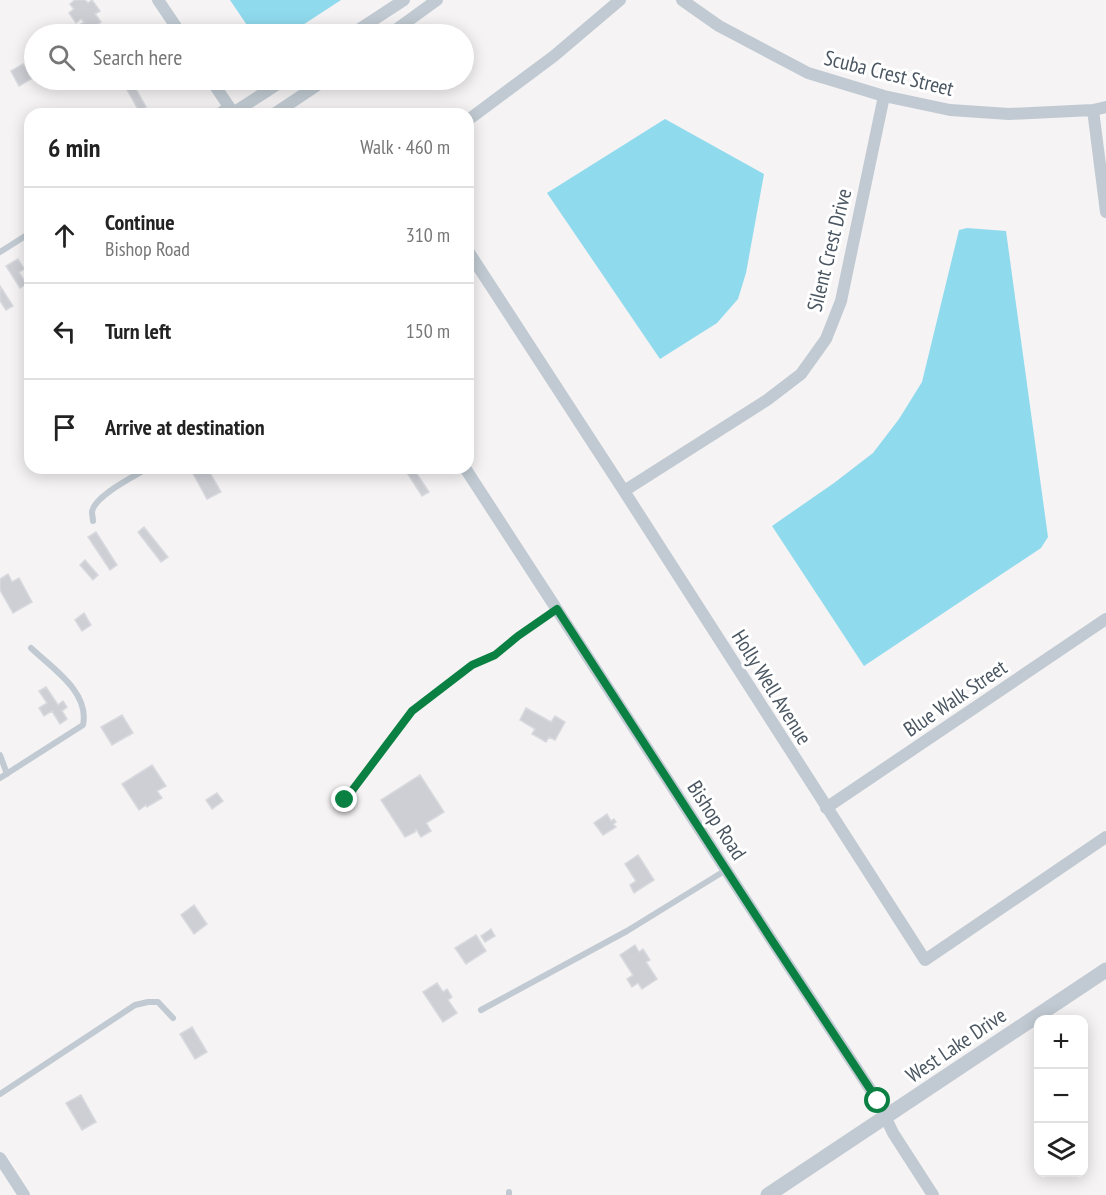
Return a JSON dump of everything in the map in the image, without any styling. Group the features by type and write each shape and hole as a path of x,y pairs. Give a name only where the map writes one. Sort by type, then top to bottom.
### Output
{"street":[{"path":"158,0 174,24"},
{"path":"367,24 404,0"},
{"path":"404,24 438,0"},
{"path":"474,116 563,49 620,0"},
{"name":"Scuba Crest Street","path":"682,0 719,26 808,73 884,96 950,110 1010,114 1106,108"},
{"path":"218,90 230,108"},
{"path":"237,108 267,90"},
{"path":"283,108 310,90"},
{"name":"Silent Crest Drive","path":"624,491 767,400 801,374 826,339 841,301 884,96"},
{"path":"1093,110 1106,212"},
{"name":"Holly Well Avenue","path":"474,260 925,960 1106,837"},
{"name":"Bishop Road","path":"469,474 878,1101 893,1133 933,1195"},
{"name":"Blue Walk Street","path":"826,808 1106,619"},
{"name":"West Lake Drive","path":"768,1195 1106,970"},
{"path":"0,1158 20,1194"}],"lane":[{"path":"0,252 24,237"},
{"path":"93,521 92,511 96,503 138,474"},
{"path":"345,800 412,711 472,665 495,655 557,609"},
{"path":"0,778 73,734 83,725 85,716 82,701 66,680 31,648"},
{"path":"0,755 7,774"},
{"path":"481,1010 627,931 726,869"},
{"path":"0,1094 135,1005 158,1002 173,1018"}],"water":[{"path":"230,0 341,0 304,24 246,24"},
{"path":"665,119 764,174 746,273 738,299 717,323 660,359 547,193"},
{"path":"967,228 1006,231 1048,537 1041,548 864,666 772,526 873,453 899,419 922,382 959,230"}],"building":[{"path":"75,0 85,0 88,3 92,0 100,11 95,14 101,22 81,24 84,22 81,19 76,23 69,13 74,9 70,4"},
{"path":"23,64 24,83 19,86 11,71"},
{"path":"127,90 136,90 146,107 137,108"},
{"path":"18,259 24,269 19,272 24,285 20,288 6,266"},
{"path":"0,286 13,306 6,310 0,301"},
{"path":"193,474 210,474 221,492 207,499"},
{"path":"408,474 417,474 429,492 422,496"},
{"path":"144,527 168,557 161,562 138,532"},
{"path":"96,532 117,565 110,570 88,537"},
{"path":"85,560 98,575 93,580 80,565"},
{"path":"8,574 12,582 19,578 32,602 13,613 0,590 0,579"},
{"path":"84,613 91,625 82,631 75,620"},
{"path":"46,687 58,705 63,701 67,707 62,711 67,719 60,724 52,711 44,716 39,708 47,703 39,691"},
{"path":"526,708 551,722 555,716 565,722 555,740 549,737 546,742 532,734 535,729 520,720"},
{"path":"122,715 133,733 112,745 101,727"},
{"path":"152,765 166,786 157,791 162,798 139,810 122,784"},
{"path":"420,775 444,812 426,823 431,831 421,837 416,829 415,832 405,837 381,800"},
{"path":"217,793 223,801 212,809 206,800"},
{"path":"607,814 611,821 614,819 616,822 613,824 616,827 603,835 594,823"},
{"path":"638,855 654,880 634,893 630,885 636,881 625,864"},
{"path":"194,905 207,924 194,934 181,915"},
{"path":"491,929 495,936 485,942 481,936"},
{"path":"476,935 486,951 466,964 455,948"},
{"path":"635,945 639,952 643,949 650,960 646,962 657,979 642,989 638,983 632,987 627,979 633,975 620,955"},
{"path":"437,983 443,992 447,989 452,997 448,1000 457,1013 443,1022 423,992"},
{"path":"192,1027 207,1052 195,1059 180,1034"},
{"path":"81,1095 96,1122 82,1130 66,1103"}],"route":[{"path":"345,800 412,711 472,665 495,655 557,609 878,1101"}]}
